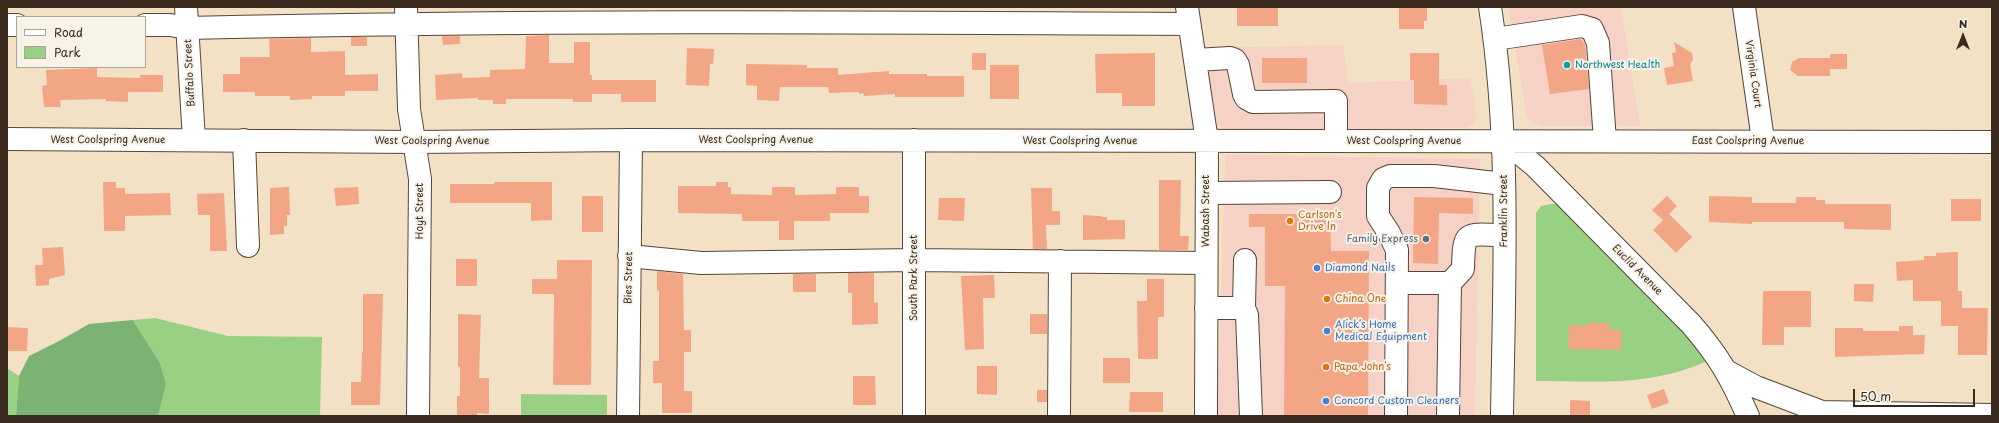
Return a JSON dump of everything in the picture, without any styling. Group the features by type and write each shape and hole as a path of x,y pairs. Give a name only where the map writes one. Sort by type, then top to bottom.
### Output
{"street":[{"name":"Franklin Street","path":"1490,7 1495,39 1504,141 1502,416"},
{"name":"Virginia Court","path":"1744,7 1763,140"},
{"path":"146,25 170,25 187,17 407,15 791,22 1188,16"},
{"name":"Hoyt Street","path":"407,15 409,109 420,179 418,416"},
{"name":"Wabash Street","path":"1188,16 1207,141 1206,416"},
{"name":"Buffalo Street","path":"187,17 194,140"},
{"path":"1495,39 1582,26 1592,29 1598,43 1605,141"},
{"path":"1195,60 1230,58 1235,60 1238,65 1244,94 1246,98 1253,102 1336,102 1336,141"},
{"name":"West Coolspring Avenue","path":"7,139 415,142 631,140 1504,141"},
{"path":"244,140 248,246"},
{"name":"Bies Street","path":"628,416 631,140"},
{"name":"South Park Street","path":"914,140 914,416"},
{"name":"East Coolspring Avenue","path":"1504,141 1763,140 1992,142"},
{"path":"1433,141 1434,176"},
{"name":"Euclid Avenue","path":"1504,141 1535,166 1691,324 1712,348 1728,372 1748,416"},
{"path":"1396,416 1397,250 1389,233 1378,216 1378,188 1383,179 1390,176 1434,176 1504,184"},
{"path":"1207,193 1330,192"},
{"path":"1448,416 1450,283 1463,269 1464,242 1467,238 1472,235 1504,235"},
{"path":"629,256 701,263 914,260 1206,263"},
{"path":"1245,260 1244,308 1247,315 1251,416"},
{"path":"1059,416 1060,261"},
{"path":"1397,283 1450,283"},
{"path":"1206,308 1244,308"},
{"path":"1728,372 1813,414 1992,415"}],"shaded area":[{"path":"1508,7 1621,7 1640,126 1541,126 1533,123 1527,117"},
{"path":"1343,45 1348,83 1470,78 1477,118 1472,125 1464,128 1242,131 1219,126 1212,110 1205,48"},
{"path":"1225,155 1480,159 1475,416 1218,416"}],"green space":[{"path":"1559,204 1693,342 1707,361 1665,375 1644,379 1601,382 1536,381 1536,213 1541,206"},
{"path":"155,318 228,336 322,337 320,416 158,416 166,384 160,363 133,320"},
{"path":"133,320 160,363 166,384 158,416 16,416 19,376 29,356 89,324"},
{"path":"7,368 19,376 16,416 7,416"},
{"path":"521,394 607,395 607,416 521,416"}],"building":[{"path":"1278,7 1278,26 1237,26 1237,8"},
{"path":"1399,7 1427,7 1427,21 1424,21 1424,29 1399,29"},
{"path":"549,35 549,63 574,63 574,42 590,42 590,75 592,75 592,80 656,80 656,102 621,102 621,94 592,94 592,102 573,102 573,99 506,99 506,104 493,104 493,100 478,100 478,98 436,100 435,75 462,73 462,78 490,77 490,70 525,69 526,36"},
{"path":"442,36 460,36 460,44 443,45"},
{"path":"351,37 367,37 367,46 351,46"},
{"path":"311,38 311,52 345,51 345,75 378,74 378,91 345,91 345,96 312,96 312,99 290,100 290,96 255,96 255,92 223,92 223,74 240,74 240,57 270,57 269,39"},
{"name":"Northwest Health","path":"1581,39 1585,45 1589,89 1550,94 1542,45"},
{"path":"1674,42 1692,53 1693,60 1690,64 1693,81 1667,85 1664,68 1674,66 1672,53 1676,52"},
{"path":"687,48 714,49 713,64 710,64 709,86 686,85"},
{"path":"972,53 986,53 986,70 972,70"},
{"path":"1155,53 1155,106 1122,106 1122,93 1096,93 1095,54"},
{"path":"1410,53 1439,53 1439,85 1447,85 1447,105 1414,104 1414,80 1410,80"},
{"path":"1830,54 1847,54 1847,69 1830,69 1830,76 1798,76 1790,70 1792,62 1799,58 1830,58"},
{"path":"1262,58 1307,58 1307,83 1262,83"},
{"path":"746,64 807,65 807,68 838,68 838,75 889,71 889,74 964,76 964,97 895,97 895,94 864,96 863,93 859,94 859,92 829,93 828,87 780,87 779,101 757,100 757,86 746,85"},
{"path":"990,65 1019,65 1019,99 990,99"},
{"path":"97,68 97,77 140,78 140,75 163,75 163,92 128,92 128,102 106,101 106,99 60,100 61,107 44,107 42,86 47,85 46,70"},
{"path":"1159,180 1181,180 1180,236 1189,236 1188,250 1159,250"},
{"path":"103,182 116,182 116,188 125,188 125,194 170,193 171,215 125,216 125,231 104,231"},
{"path":"494,182 552,182 552,220 531,221 531,203 450,203 450,184 494,184"},
{"path":"716,182 728,182 728,187 731,187 731,194 772,195 772,187 795,187 795,195 836,194 836,187 859,187 859,196 869,196 869,213 830,213 830,221 794,221 794,240 779,240 779,221 742,221 742,214 678,213 678,186 716,186"},
{"path":"289,187 290,215 287,215 287,226 284,226 284,234 270,235 270,188"},
{"path":"358,187 359,204 336,206 334,188"},
{"path":"1031,188 1052,188 1052,211 1060,211 1060,225 1046,225 1047,249 1033,249"},
{"path":"224,193 227,251 210,251 210,215 198,215 197,194"},
{"path":"582,196 603,196 603,232 582,232"},
{"path":"1667,196 1677,206 1669,214 1692,237 1676,253 1653,230 1663,220 1652,210"},
{"path":"1709,196 1752,197 1752,203 1796,203 1796,197 1816,197 1816,200 1825,200 1825,204 1891,204 1891,230 1844,229 1844,222 1752,222 1752,224 1709,222"},
{"name":"Family Express","path":"1414,197 1473,198 1473,214 1439,213 1438,264 1413,263"},
{"path":"939,198 965,198 964,221 938,220"},
{"path":"1951,199 1981,199 1981,221 1951,221"},
{"path":"1249,214 1330,214 1331,251 1369,251 1368,416 1284,416 1285,286 1265,286 1265,227 1249,227"},
{"path":"1083,215 1107,217 1107,220 1125,220 1125,239 1083,240"},
{"path":"63,247 65,275 49,279 49,285 36,286 35,265 43,265 42,248"},
{"path":"1958,252 1958,291 1962,291 1962,308 1988,308 1987,355 1958,355 1958,326 1941,326 1941,301 1913,301 1913,280 1897,281 1896,262 1924,260 1924,256 1936,256 1936,253"},
{"path":"456,259 477,259 477,286 456,286"},
{"path":"557,260 592,260 591,385 553,385 554,294 532,294 532,279 557,279"},
{"path":"657,271 683,274 684,330 691,330 691,352 684,352 684,391 692,391 692,413 662,413 662,383 653,383 653,361 659,361 659,291 657,291"},
{"path":"848,273 874,273 874,303 878,302 878,324 852,325 852,293 848,293"},
{"path":"793,274 816,274 816,292 793,292"},
{"path":"994,275 995,298 983,298 984,349 965,350 961,276"},
{"path":"1147,279 1164,279 1164,317 1158,317 1158,359 1138,359 1137,301 1147,301"},
{"path":"1854,284 1874,284 1873,302 1854,301"},
{"path":"1763,291 1811,291 1811,327 1784,327 1784,345 1762,345"},
{"path":"363,294 383,294 380,405 351,405 351,382 361,382 363,352"},
{"path":"458,314 481,315 479,378 489,378 489,414 477,413 477,416 457,416 457,396 460,396 460,367 458,367"},
{"path":"1030,314 1047,314 1047,334 1030,334"},
{"path":"1587,323 1610,323 1610,330 1621,330 1621,350 1568,349 1569,325 1587,326"},
{"path":"1899,326 1913,326 1913,335 1925,335 1924,354 1835,357 1835,328 1863,328 1863,331 1899,331"},
{"path":"7,327 28,328 27,351 7,351"},
{"path":"1103,358 1130,358 1130,383 1103,383"},
{"path":"977,366 997,366 997,395 977,394"},
{"path":"853,376 875,376 876,405 853,405"},
{"path":"1664,389 1669,403 1652,409 1647,395"},
{"path":"1037,390 1047,390 1047,402 1037,402"},
{"path":"1130,392 1163,392 1163,412 1129,412"},
{"path":"1570,400 1590,401 1590,416 1570,416"}],"place":[{"name":"Northwest Health","path":"1567,65"},
{"name":"Carlson's Drive In","path":"1290,221"},
{"name":"Family Express","path":"1426,239"},
{"name":"Diamond Nails","path":"1317,268"},
{"name":"China One","path":"1327,299"},
{"name":"Alick's Home Medical Equipment","path":"1327,331"},
{"name":"Papa John's","path":"1326,367"},
{"name":"Concord Custom Cleaners","path":"1326,401"}]}
